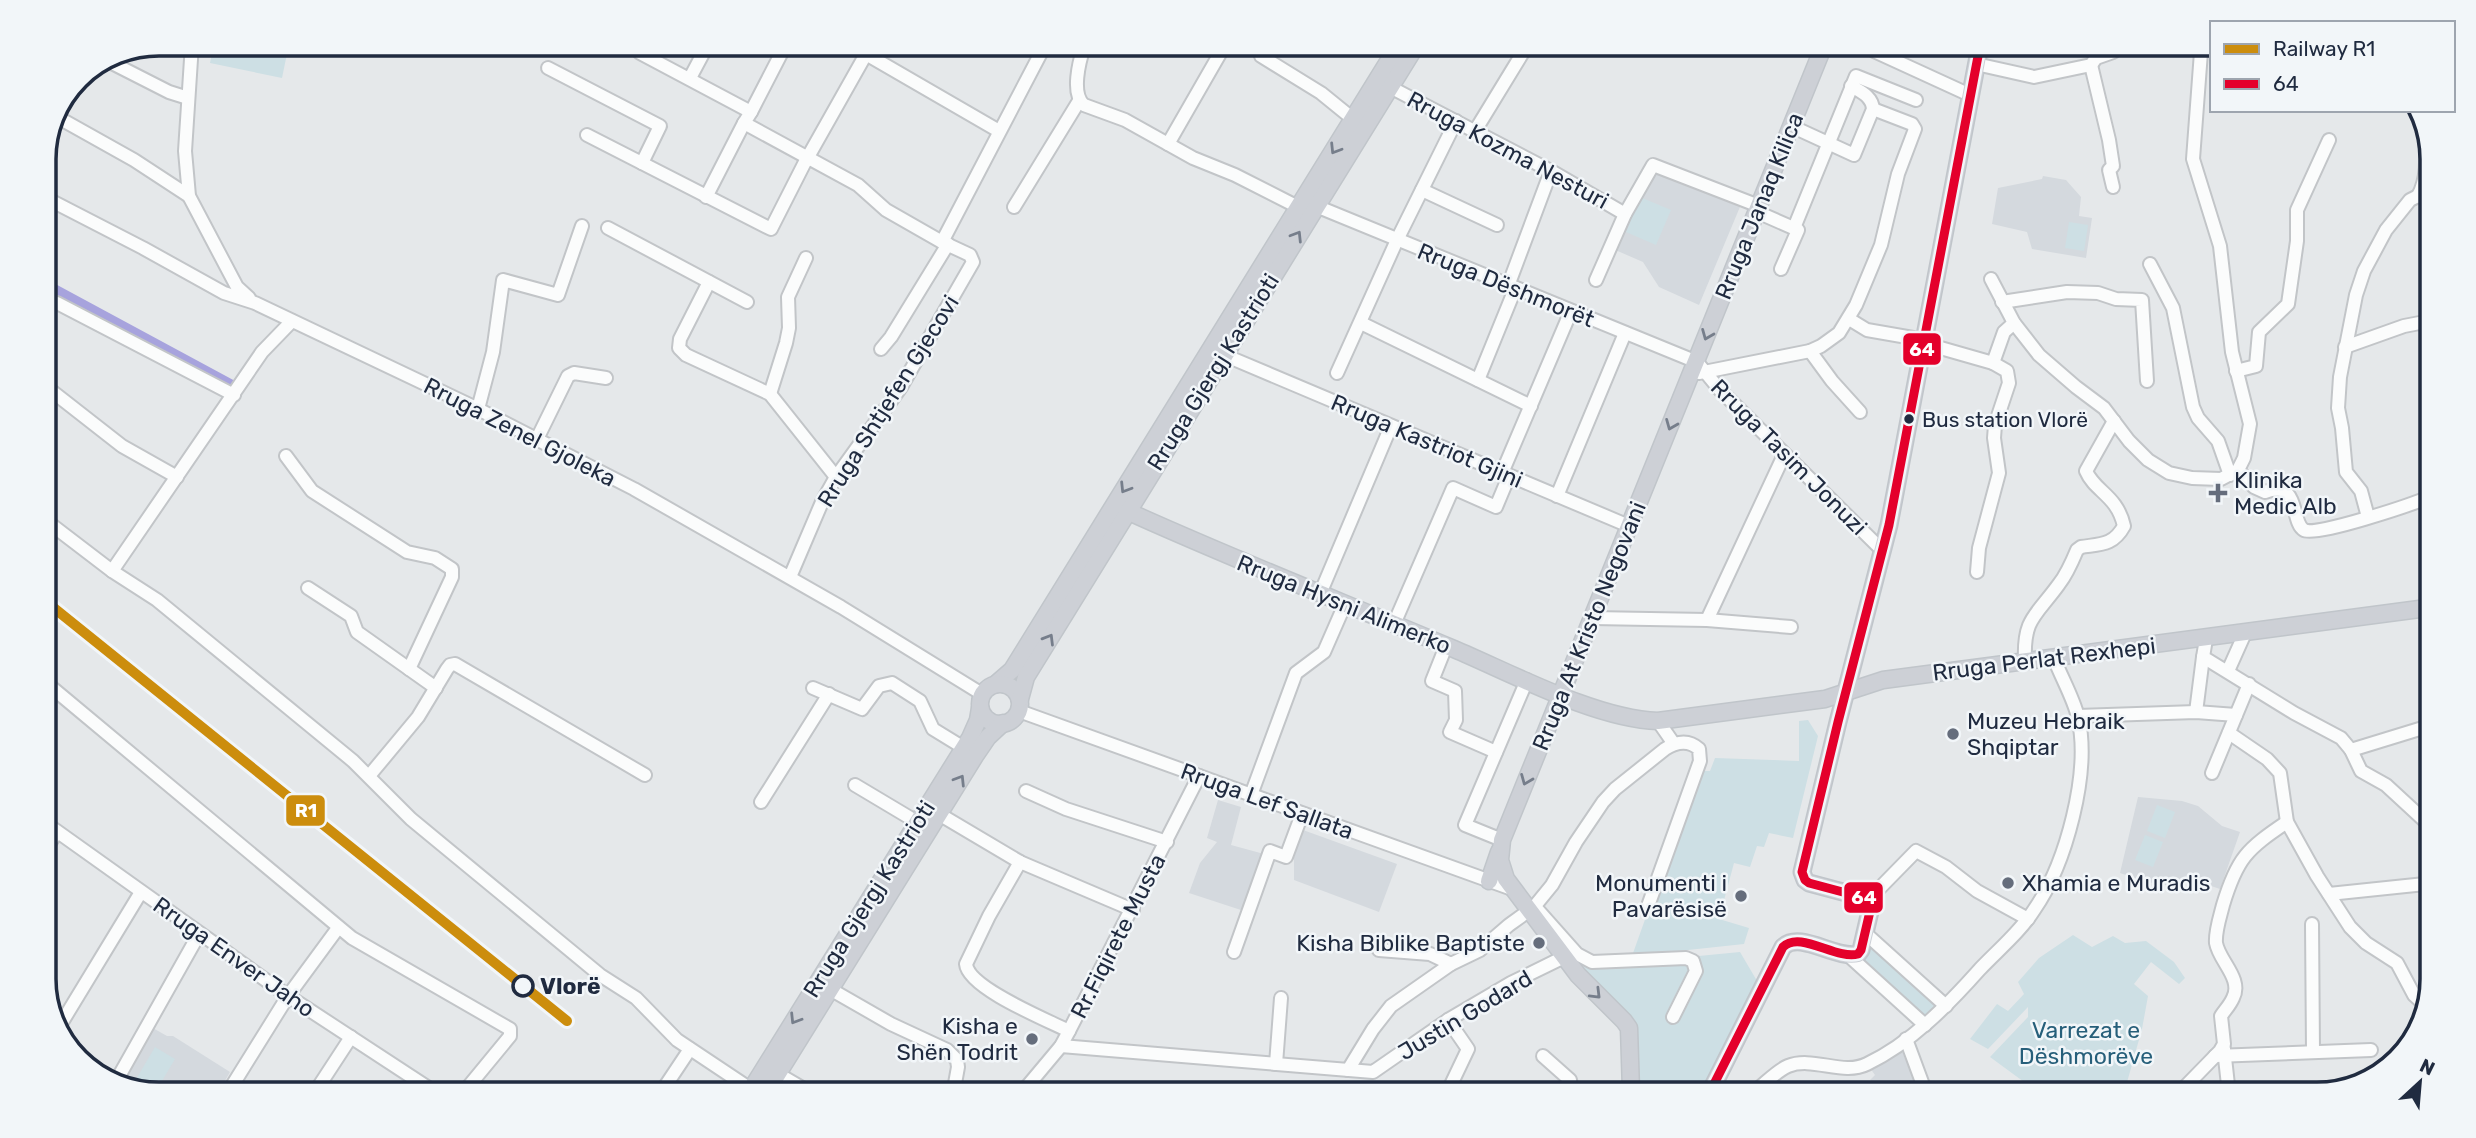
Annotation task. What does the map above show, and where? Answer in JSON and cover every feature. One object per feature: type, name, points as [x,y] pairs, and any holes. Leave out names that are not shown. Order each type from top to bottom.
[{"type":"main road","name":"Rruga Gjergj Kastrioti","points":[[997,683],[1012,670],[1392,56]]},
{"type":"main road","name":"Rruga Gjergj Kastrioti","points":[[1019,705],[1026,677],[1410,56]]},
{"type":"main road","name":"Rruga Janaq Kilica","points":[[1698,369],[1820,56]]},
{"type":"main road","points":[[1715,1082],[1787,943],[1796,941],[1849,955],[1858,954],[1866,933],[1871,907],[1869,899],[1809,883],[1804,880],[1802,872],[1845,693],[1883,551],[1978,57]]},
{"type":"main road","name":"Rruga At Kristo Negovani","points":[[1489,881],[1629,526],[1698,369]]},
{"type":"main road","name":"Rruga Hysni Alimerko","points":[[1127,511],[1561,694],[1620,716],[1658,721]]},
{"type":"main road","name":"Rruga Perlat Rexhepi","points":[[1658,721],[1825,699],[1883,680],[2420,609]]},
{"type":"main road","points":[[997,683],[1009,685],[1017,694],[1019,705],[1014,718],[1003,723],[989,720],[981,701],[991,685],[997,683]]},
{"type":"main road","name":"Rruga Gjergj Kastrioti","points":[[754,1082],[964,748],[975,729],[981,701]]},
{"type":"main road","name":"Rruga Gjergj Kastrioti","points":[[774,1081],[982,745],[1003,723]]},
{"type":"main road","points":[[1501,845],[1502,869],[1515,890],[1535,913],[1578,975],[1629,1028],[1631,1082]]},
{"type":"street","points":[[191,56],[185,151],[189,196],[237,287],[255,303]]},
{"type":"street","points":[[646,56],[690,78],[747,118],[858,186],[895,215],[945,243]]},
{"type":"street","points":[[690,78],[702,56]]},
{"type":"street","points":[[706,197],[780,56]]},
{"type":"street","points":[[587,135],[771,229],[865,56]]},
{"type":"street","points":[[878,56],[999,131]]},
{"type":"street","points":[[881,349],[898,327],[945,243],[999,131],[1039,56]]},
{"type":"street","points":[[1082,56],[1077,92],[1079,101],[1084,105],[1125,120],[1298,208]]},
{"type":"street","points":[[1168,144],[1219,56]]},
{"type":"street","points":[[1261,56],[1321,93],[1353,119]]},
{"type":"street","points":[[1475,131],[1521,56]]},
{"type":"street","points":[[1885,56],[1970,95]]},
{"type":"street","points":[[1978,57],[2034,77],[2091,65],[2096,58],[2102,56]]},
{"type":"street","points":[[1991,279],[2014,323],[2039,355],[2104,408],[2148,460],[2169,473],[2206,480],[2234,472],[2244,458],[2250,424],[2236,371],[2220,246],[2193,159],[2201,56]]},
{"type":"street","points":[[117,65],[169,92],[188,98]]},
{"type":"street","points":[[2091,65],[2109,139],[2113,166],[2109,170],[2113,187]]},
{"type":"street","points":[[548,68],[660,126],[642,163]]},
{"type":"street","points":[[1794,228],[1856,76],[1916,100]]},
{"type":"street","points":[[1791,126],[1854,155],[1872,109],[1870,99],[1851,86]]},
{"type":"street","name":"Rruga Kozma Nesturi","points":[[1390,87],[1551,171],[1625,214]]},
{"type":"street","points":[[1014,207],[1079,101]]},
{"type":"street","points":[[1698,369],[1810,351],[1832,340],[1849,319],[1881,245],[1898,174],[1915,129],[1912,124],[1872,109]]},
{"type":"street","points":[[64,121],[189,196]]},
{"type":"street","points":[[1337,373],[1397,240],[1456,121]]},
{"type":"street","points":[[2236,371],[2256,366],[2259,332],[2288,304],[2297,209],[2329,140]]},
{"type":"street","name":"Rruga Kozma Nesturi","points":[[1596,280],[1625,214],[1653,164],[1758,209]]},
{"type":"street","points":[[1478,380],[1551,171]]},
{"type":"street","points":[[1422,190],[1497,225]]},
{"type":"street","points":[[2368,517],[2361,491],[2350,479],[2344,461],[2343,428],[2338,408],[2345,346],[2357,290],[2386,230],[2406,204],[2418,197],[2420,192]]},
{"type":"street","name":"Rruga Zenel Gjoleka","points":[[56,203],[224,293],[255,303],[478,409],[634,489],[790,577],[981,701]]},
{"type":"street","name":"Rruga Dëshmorët","points":[[1316,206],[1625,333],[1698,369]]},
{"type":"street","points":[[1758,209],[1798,230],[1781,268]]},
{"type":"street","points":[[478,409],[493,352],[503,280],[558,295],[582,226]]},
{"type":"street","points":[[608,228],[747,302]]},
{"type":"street","name":"Rruga Shtjefen Gjecovi","points":[[790,577],[822,502],[836,477],[901,387],[973,262],[970,255],[945,243]]},
{"type":"street","points":[[769,394],[787,336],[788,297],[806,258]]},
{"type":"street","points":[[2150,264],[2173,308],[2193,407],[2198,418],[2218,441],[2234,472],[2265,492],[2275,489],[2286,493],[2294,504],[2301,527],[2305,531],[2368,517],[2420,501]]},
{"type":"street","points":[[709,282],[680,339],[679,348],[686,355],[769,394],[836,477]]},
{"type":"street","points":[[2002,302],[2067,292],[2098,293],[2116,299],[2142,300],[2147,381]]},
{"type":"street","points":[[57,303],[234,395]]},
{"type":"street","points":[[1394,624],[1453,488],[1496,507],[1531,406],[1571,311]]},
{"type":"street","points":[[1849,319],[1867,330],[1923,342],[1993,363],[2007,371],[2009,383],[1994,425],[1999,472],[1979,548],[1977,572]]},
{"type":"street","points":[[112,571],[262,352],[292,321]]},
{"type":"street","points":[[1361,323],[1531,406]]},
{"type":"street","points":[[1993,363],[2004,332],[2014,323]]},
{"type":"street","points":[[2345,346],[2420,323]]},
{"type":"street","points":[[1557,496],[1625,333]]},
{"type":"street","points":[[1810,351],[1832,382],[1860,412]]},
{"type":"street","name":"Rruga Kastriot Gjini","points":[[1224,355],[1629,526]]},
{"type":"street","name":"Rruga Tasim Jonuzi","points":[[1698,369],[1883,551]]},
{"type":"street","points":[[537,439],[568,376],[574,373],[606,378]]},
{"type":"street","points":[[56,394],[122,446],[177,477]]},
{"type":"street","points":[[2025,661],[2025,641],[2033,616],[2061,583],[2077,550],[2081,547],[2099,546],[2114,539],[2124,526],[2120,510],[2087,471],[2114,421]]},
{"type":"street","points":[[1320,594],[1391,426]]},
{"type":"street","points":[[1707,620],[1784,455]]},
{"type":"street","points":[[286,456],[312,491],[407,552],[435,558],[452,569],[452,577],[409,669]]},
{"type":"street","points":[[56,528],[112,571],[157,600],[369,776],[411,819],[600,975],[636,998],[667,1032],[741,1082]]},
{"type":"street","points":[[308,589],[351,616],[357,632],[436,688]]},
{"type":"street","points":[[1251,795],[1296,673],[1324,652],[1345,604]]},
{"type":"street","points":[[1592,618],[1707,620],[1791,627]]},
{"type":"street","points":[[2228,671],[2245,634]]},
{"type":"street","points":[[2196,712],[2206,639]]},
{"type":"street","points":[[1446,646],[1432,681],[1455,691],[1456,720],[1450,732],[1496,752]]},
{"type":"street","points":[[2203,657],[2294,713],[2341,738],[2366,776],[2386,785],[2420,816]]},
{"type":"street","points":[[1768,1082],[1791,1065],[1815,1064],[1854,1068],[1865,1065],[1925,1025],[2028,919],[2053,874],[2072,822],[2081,756],[2078,716],[2054,658]]},
{"type":"street","points":[[369,776],[411,727],[450,665],[459,666],[645,775]]},
{"type":"street","points":[[1501,845],[1465,825],[1527,680]]},
{"type":"street","points":[[813,688],[862,709],[879,686],[892,683],[920,701],[933,729],[964,748]]},
{"type":"street","points":[[2212,773],[2249,684]]},
{"type":"street","points":[[56,691],[338,928],[510,1028],[510,1036],[472,1082]]},
{"type":"street","points":[[761,802],[829,695]]},
{"type":"street","name":"Rruga Lef Sallata","points":[[1019,705],[1199,776],[1515,890]]},
{"type":"street","points":[[2078,716],[2196,712],[2236,715]]},
{"type":"street","points":[[1658,721],[1674,744]]},
{"type":"street","points":[[2351,750],[2420,729]]},
{"type":"street","points":[[2229,733],[2267,759],[2280,773],[2287,822],[2317,876],[2357,935],[2397,962],[2418,999]]},
{"type":"street","points":[[1061,1046],[1348,1070],[1373,1029],[1391,1006],[1451,964],[1480,950],[1509,925],[1535,913],[1576,842],[1603,802],[1626,779],[1674,744],[1688,742],[1699,749],[1700,761],[1648,906]]},
{"type":"street","name":"Rr.Fiqirete Musta","points":[[1031,1082],[1061,1046],[1133,910],[1199,776]]},
{"type":"street","points":[[855,785],[917,822]]},
{"type":"street","points":[[1026,791],[1066,809],[1167,842]]},
{"type":"street","points":[[939,814],[1020,862],[1133,910]]},
{"type":"street","points":[[1234,952],[1270,851],[1286,857],[1302,814]]},
{"type":"street","points":[[2227,1082],[2221,1052],[2221,1016],[2233,999],[2236,986],[2216,941],[2221,913],[2237,866],[2258,842],[2287,822]]},
{"type":"street","name":"Rruga Enver Jaho","points":[[57,832],[288,996],[419,1082]]},
{"type":"street","points":[[1869,899],[1916,851],[1946,867],[1977,891],[2028,919]]},
{"type":"street","points":[[1020,862],[989,916],[966,968],[972,977],[995,995],[1069,1031]]},
{"type":"street","points":[[2329,894],[2420,885]]},
{"type":"street","points":[[64,1019],[141,892]]},
{"type":"street","points":[[1535,913],[1584,959],[1600,962],[1686,958],[1693,961],[1696,971],[1673,1017]]},
{"type":"street","points":[[2312,924],[2313,1051]]},
{"type":"street","points":[[234,1082],[288,996],[338,928]]},
{"type":"street","points":[[1866,933],[1946,1006]]},
{"type":"street","points":[[120,1074],[199,934]]},
{"type":"street","points":[[1379,950],[1430,954],[1451,964]]},
{"type":"street","points":[[1849,955],[1925,1025]]},
{"type":"street","name":"Justin Godard","points":[[1348,1070],[1367,1072],[1386,1064],[1411,1043],[1448,1020],[1564,957]]},
{"type":"street","points":[[830,989],[891,1024],[947,1050],[957,1060],[955,1082]]},
{"type":"street","points":[[1276,1064],[1281,998]]},
{"type":"street","points":[[1448,1020],[1468,1049],[1452,1082]]},
{"type":"street","points":[[322,1082],[351,1037]]},
{"type":"street","points":[[1906,1039],[1922,1082]]},
{"type":"street","points":[[668,1082],[690,1049]]},
{"type":"street","points":[[2190,1082],[2221,1052],[2371,1050]]},
{"type":"street","points":[[1543,1056],[1570,1082]]},
{"type":"shaded area","points":[[1655,170],[1742,202],[1699,305],[1659,287],[1643,262],[1613,249]]},
{"type":"shaded area","points":[[2043,176],[2066,180],[2081,197],[2079,216],[2092,218],[2086,258],[2032,249],[2027,232],[1992,224],[1998,188],[2042,179]]},
{"type":"shaded area","points":[[2138,797],[2182,801],[2198,806],[2222,826],[2240,832],[2220,889],[2185,877],[2182,884],[2169,880],[2167,885],[2146,882],[2120,873]]},
{"type":"shaded area","points":[[1218,800],[1241,807],[1231,845],[1264,854],[1244,911],[1189,893],[1200,863],[1217,842],[1207,838]]},
{"type":"shaded area","points":[[1303,830],[1397,864],[1379,912],[1294,880],[1294,857]]},
{"type":"shaded area","points":[[151,1027],[167,1036],[173,1036],[230,1072],[224,1082],[159,1082],[122,1075]]},
{"type":"shaded area","points":[[1900,1046],[1915,1082],[1872,1082],[1870,1080],[1875,1075],[1870,1068]]},
{"type":"green space","points":[[211,56],[287,56],[282,78],[210,63]]},
{"type":"green space","points":[[1640,197],[1671,210],[1656,245],[1626,232]]},
{"type":"green space","points":[[2069,222],[2088,225],[2084,251],[2065,248]]},
{"type":"green space","points":[[1808,720],[1818,736],[1793,838],[1769,833],[1764,847],[1757,846],[1750,867],[1734,863],[1719,919],[1749,928],[1744,944],[1632,956],[1698,771],[1710,771],[1715,758],[1799,761],[1799,721]]},
{"type":"green space","points":[[2157,805],[2175,812],[2165,838],[2147,831]]},
{"type":"green space","points":[[2145,835],[2163,842],[2153,867],[2135,860]]},
{"type":"green space","name":"Varrezat e Dëshmorëve","points":[[2073,935],[2092,947],[2113,936],[2125,943],[2146,941],[2174,962],[2185,978],[2179,984],[2151,962],[2134,984],[2148,996],[2127,1082],[2024,1082],[1990,1057],[2028,1017],[2028,1007],[1988,1049],[1970,1039],[1997,1004],[2008,1011],[2024,994],[2018,982],[2039,958]]},
{"type":"green space","points":[[1873,946],[1938,1004],[1924,1019],[1859,961]]},
{"type":"green space","points":[[1740,952],[1760,986],[1710,1082],[1635,1082],[1632,1025],[1578,968],[1585,961],[1616,964]]},
{"type":"green space","points":[[155,1047],[175,1059],[161,1082],[136,1079]]},
{"type":"waterway","points":[[56,289],[233,385]]},
{"type":"rail line","name":"R1","points":[[56,610],[567,1021]]},
{"type":"transit line","name":"64","points":[[1715,1082],[1783,947],[1799,942],[1849,955],[1858,954],[1861,950],[1871,907],[1869,899],[1809,883],[1802,872],[1889,525],[1978,56]]},
{"type":"place","name":"Bus station Vlorë","points":[[1909,419]]},
{"type":"place","name":"Klinika Medic Alb","points":[[2218,493]]},
{"type":"place","name":"Muzeu Hebraik Shqiptar","points":[[1953,734]]},
{"type":"place","name":"Xhamia e Muradis","points":[[2008,883]]},
{"type":"place","name":"Monumenti i Pavarësisë","points":[[1741,896]]},
{"type":"place","name":"Kisha Biblike Baptiste","points":[[1539,943]]},
{"type":"place","name":"Vlorë","points":[[523,986]]},
{"type":"place","name":"Kisha e Shën Todrit","points":[[1032,1039]]}]
